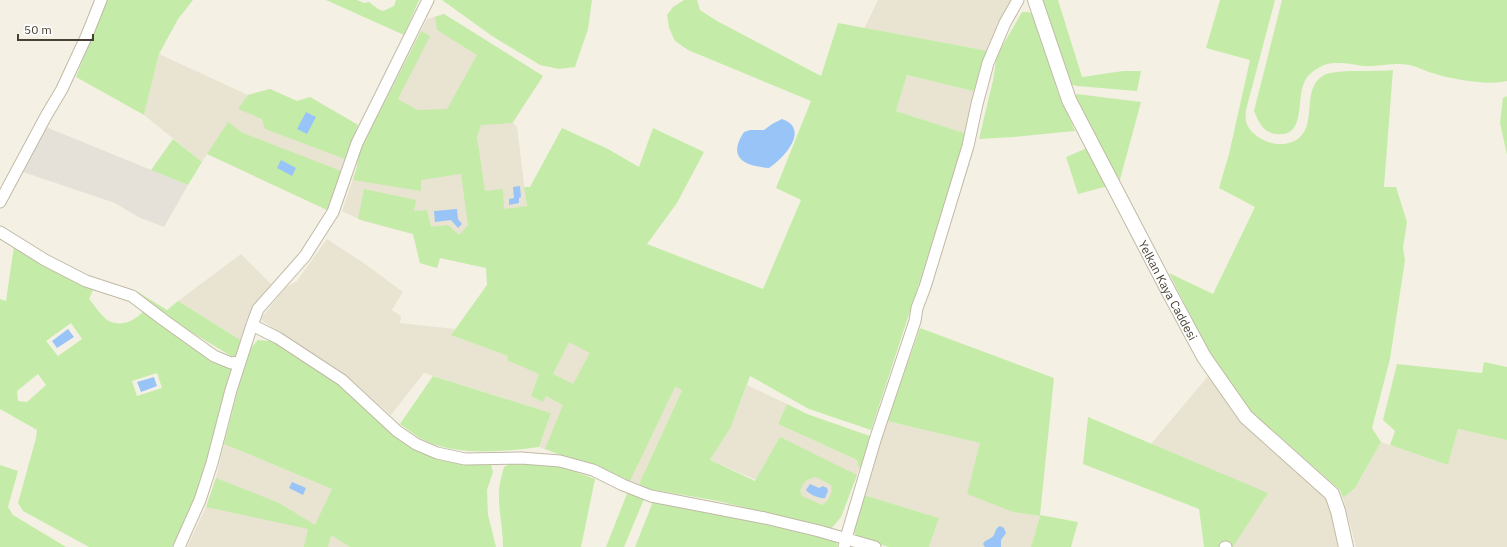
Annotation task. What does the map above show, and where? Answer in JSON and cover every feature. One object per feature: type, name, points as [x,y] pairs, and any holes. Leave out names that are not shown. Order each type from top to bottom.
[{"type":"street","points":[[0,202],[62,89],[87,35],[101,0]]},
{"type":"street","points":[[179,547],[200,500],[212,463],[239,362],[258,309],[304,256],[333,212],[357,143],[428,0]]},
{"type":"street","points":[[845,543],[876,437],[915,321],[917,308],[956,187],[968,146],[988,63],[1005,23],[1018,0]]},
{"type":"street","name":"Yelkan Kaya Caddesi","points":[[1035,0],[1069,100],[1168,292],[1204,357],[1246,416],[1332,494],[1338,511],[1346,547]]},
{"type":"street","points":[[0,232],[45,260],[86,281],[132,296],[164,321],[214,356],[231,363],[239,362]]},
{"type":"street","points":[[252,325],[278,338],[342,380],[397,431],[416,444],[437,453],[465,459],[521,458],[560,461],[593,470],[623,485],[651,496],[765,518],[845,543],[875,547]]},
{"type":"shaded area","points":[[878,0],[1012,0],[988,51],[864,29]]},
{"type":"shaded area","points":[[444,14],[543,76],[513,123],[517,127],[530,232],[487,268],[440,258],[437,268],[420,263],[413,234],[363,221],[342,211],[357,167],[359,152],[427,19]]},
{"type":"shaded area","points":[[159,54],[248,95],[270,89],[297,101],[310,97],[358,125],[327,210],[207,154],[202,162],[144,115]]},
{"type":"shaded area","points":[[907,75],[977,92],[967,134],[896,111]]},
{"type":"shaded area","points":[[46,127],[188,185],[164,227],[138,217],[115,203],[23,172]]},
{"type":"shaded area","points":[[327,239],[365,264],[403,292],[392,310],[401,316],[400,323],[455,329],[452,335],[508,356],[577,305],[701,348],[639,484],[539,447],[551,413],[424,373],[391,415],[339,370],[293,342],[260,319],[286,287],[297,281]]},
{"type":"shaded area","points":[[241,254],[271,284],[246,322],[242,341],[178,301]]},
{"type":"shaded area","points":[[1209,375],[1326,496],[1331,509],[1338,547],[1233,547],[1267,494],[1151,444]]},
{"type":"shaded area","points":[[747,385],[787,404],[778,424],[857,460],[859,469],[841,517],[710,460],[731,427]]},
{"type":"shaded area","points":[[887,421],[981,443],[1013,512],[1040,516],[1031,547],[929,547],[939,518],[864,495]]},
{"type":"shaded area","points":[[1458,429],[1507,440],[1507,547],[1356,547],[1343,498],[1355,488],[1381,442],[1448,465]]},
{"type":"shaded area","points":[[224,444],[333,489],[350,547],[187,547],[206,507],[216,478]]},
{"type":"green space","points":[[106,0],[193,0],[178,19],[159,54],[144,115],[76,77]]},
{"type":"green space","points":[[326,0],[357,0],[364,3],[369,2],[383,11],[394,6],[396,0],[419,0],[404,35]]},
{"type":"green space","points":[[442,0],[592,0],[588,29],[575,67],[559,69],[540,65],[492,36]]},
{"type":"green space","points":[[684,0],[697,0],[700,10],[717,21],[821,76],[838,23],[988,51],[977,92],[907,75],[896,111],[967,134],[871,430],[809,409],[750,376],[731,427],[710,460],[755,481],[780,437],[857,475],[841,517],[831,529],[718,501],[649,489],[639,484],[682,390],[675,387],[630,481],[545,449],[563,405],[546,396],[543,402],[531,396],[539,374],[507,360],[508,356],[451,335],[487,285],[486,268],[440,258],[437,268],[420,263],[413,234],[358,219],[364,189],[416,200],[414,211],[427,210],[431,227],[448,225],[459,235],[468,225],[461,174],[421,180],[421,191],[353,180],[359,152],[421,31],[430,36],[398,99],[417,110],[447,109],[477,55],[437,30],[435,17],[444,14],[543,76],[512,123],[481,125],[477,137],[485,191],[503,189],[504,209],[527,206],[524,187],[530,187],[562,128],[608,149],[639,167],[653,128],[704,152],[677,203],[647,244],[763,289],[801,200],[776,188],[811,101],[688,50],[675,41],[669,28],[667,15],[673,7]],"holes":[[[569,342],[590,353],[573,384],[553,374]],[[816,477],[831,485],[830,496],[822,505],[802,496],[800,491],[805,481]]]},
{"type":"green space","points":[[1039,0],[1058,0],[1082,77],[1123,71],[1141,71],[1137,91],[1077,86],[1067,83]]},
{"type":"green space","points":[[1220,0],[1275,0],[1246,110],[1246,122],[1249,129],[1262,139],[1269,142],[1286,144],[1300,137],[1308,122],[1313,88],[1317,81],[1324,75],[1347,71],[1393,70],[1384,187],[1396,187],[1407,222],[1403,248],[1405,260],[1390,359],[1372,428],[1381,442],[1355,488],[1343,498],[1340,490],[1246,407],[1211,356],[1169,273],[1213,294],[1255,207],[1219,188],[1229,154],[1250,60],[1206,48]]},
{"type":"green space","points":[[1282,0],[1507,0],[1507,81],[1490,83],[1459,79],[1404,64],[1363,66],[1333,63],[1324,65],[1315,70],[1305,80],[1298,117],[1292,130],[1285,134],[1271,133],[1264,129],[1254,111]]},
{"type":"green space","points":[[1022,12],[1029,12],[1035,16],[1057,90],[1075,131],[979,139],[993,80],[997,55]]},
{"type":"green space","points":[[270,89],[297,101],[310,97],[358,125],[345,159],[265,129],[262,119],[238,109],[248,95]]},
{"type":"green space","points":[[1077,94],[1141,102],[1118,187],[1073,98]]},
{"type":"green space","points":[[1507,96],[1507,155],[1500,123],[1503,98]]},
{"type":"green space","points":[[228,122],[243,133],[341,171],[327,210],[207,154]]},
{"type":"green space","points":[[173,139],[202,162],[188,185],[151,170]]},
{"type":"green space","points":[[1087,148],[1108,186],[1078,194],[1066,157]]},
{"type":"green space","points":[[14,246],[94,288],[89,299],[101,314],[109,321],[114,323],[127,322],[136,318],[143,312],[201,352],[211,362],[233,369],[198,498],[172,547],[89,547],[23,511],[18,503],[37,430],[0,409],[0,299],[6,301]],"holes":[[[71,323],[82,339],[58,356],[46,341]],[[157,373],[162,388],[137,396],[132,381]],[[38,374],[46,385],[27,402],[18,401],[17,391]]]},
{"type":"green space","points":[[138,292],[167,310],[178,301],[242,341],[236,356],[231,356],[163,315],[137,294]]},
{"type":"green space","points":[[920,328],[1054,378],[1040,515],[1078,522],[1071,547],[1031,547],[1040,516],[1013,512],[967,494],[980,443],[887,421]]},
{"type":"green space","points":[[258,340],[271,341],[283,346],[337,383],[414,447],[485,461],[491,465],[493,472],[487,490],[488,515],[496,547],[350,547],[331,535],[328,547],[304,547],[308,529],[206,507],[216,478],[279,503],[315,525],[332,489],[224,444],[244,366],[251,348]]},
{"type":"green space","points":[[1484,362],[1507,367],[1507,440],[1458,429],[1448,465],[1390,445],[1395,431],[1383,420],[1397,364],[1482,373]]},
{"type":"green space","points":[[433,376],[551,413],[539,447],[493,451],[462,450],[446,448],[418,437],[400,424]]},
{"type":"green space","points":[[787,404],[807,414],[870,436],[864,460],[859,469],[857,460],[778,424]]},
{"type":"green space","points":[[1088,417],[1268,493],[1233,547],[1204,547],[1199,509],[1083,464]]},
{"type":"green space","points":[[514,462],[555,464],[595,479],[581,547],[503,547],[499,489],[504,467]]},
{"type":"green space","points":[[0,465],[18,471],[8,507],[13,515],[66,547],[0,547]]},
{"type":"green space","points":[[628,491],[643,496],[644,499],[624,547],[606,547]]},
{"type":"green space","points":[[864,495],[939,518],[929,547],[889,547],[855,537],[854,528]]},
{"type":"green space","points":[[654,499],[837,541],[837,547],[635,547]]},
{"type":"water","points":[[306,112],[316,117],[307,134],[297,129]]},
{"type":"water","points":[[782,119],[790,124],[794,130],[794,137],[792,144],[775,164],[769,168],[760,167],[746,163],[741,159],[737,148],[744,132],[750,130],[764,130]]},
{"type":"water","points":[[281,160],[296,168],[292,176],[277,168]]},
{"type":"water","points":[[520,186],[521,197],[519,198],[519,203],[509,205],[509,199],[514,198],[513,187]]},
{"type":"water","points":[[457,209],[458,219],[462,224],[458,228],[451,220],[435,222],[434,211]]},
{"type":"water","points":[[68,329],[74,337],[57,348],[52,341]]},
{"type":"water","points":[[154,377],[157,386],[141,392],[137,382]]},
{"type":"water","points":[[292,482],[306,488],[303,495],[289,488]]},
{"type":"water","points":[[810,484],[819,488],[823,486],[827,488],[828,491],[825,498],[817,497],[807,492],[806,490]]},
{"type":"water","points":[[1000,526],[1004,528],[1006,533],[1001,540],[1001,547],[985,547],[983,544],[984,542],[993,537],[996,529]]}]
